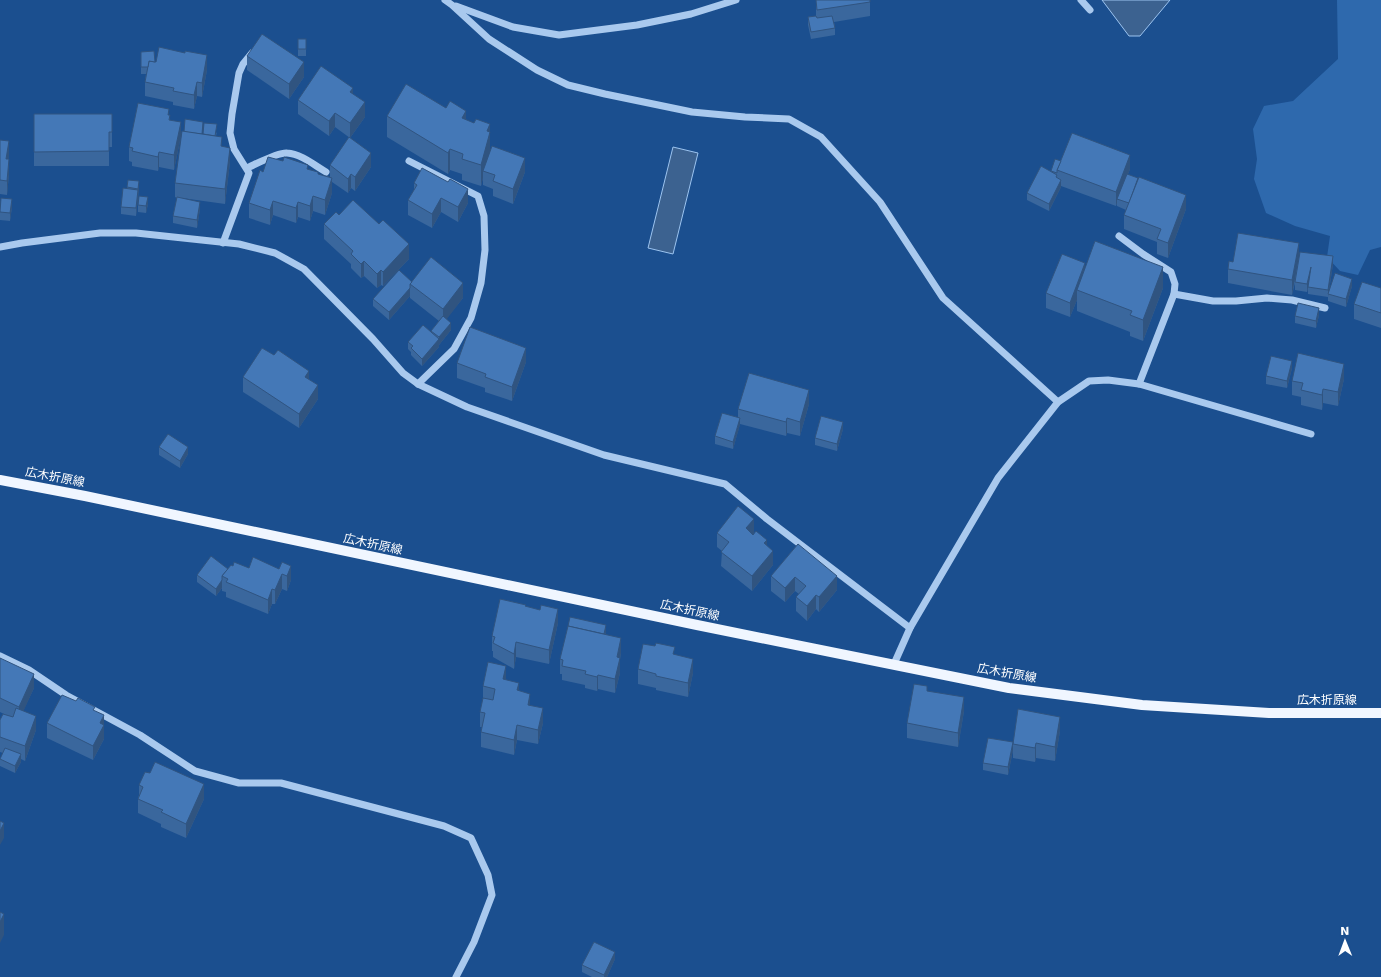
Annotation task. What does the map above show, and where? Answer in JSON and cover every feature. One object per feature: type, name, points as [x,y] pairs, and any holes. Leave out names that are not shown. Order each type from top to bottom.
[{"type":"main road","name":"広木折原線","points":[[0,480],[93,498],[697,625],[1010,688],[1142,705],[1269,713],[1381,713]]},
{"type":"street","points":[[445,0],[489,39],[537,70],[568,85],[692,112],[745,118],[789,119],[821,137],[880,202],[943,298],[1058,402]]},
{"type":"street","points":[[452,5],[513,26],[559,35],[637,25],[691,14],[736,0]]},
{"type":"street","points":[[1082,0],[1090,10]]},
{"type":"street","points":[[223,243],[249,173],[234,149],[230,133],[238,73],[255,49]]},
{"type":"street","points":[[247,168],[286,153],[300,156],[326,172]]},
{"type":"street","points":[[408,161],[478,196],[484,216],[485,250],[481,283],[471,318],[454,349],[418,384]]},
{"type":"street","points":[[0,247],[100,232],[136,233],[239,244],[275,253],[304,269],[372,338],[403,373],[418,384],[467,407],[604,455],[725,484],[767,519],[910,628]]},
{"type":"street","points":[[1119,236],[1171,272],[1175,284],[1174,294],[1139,384]]},
{"type":"street","points":[[1174,294],[1213,301],[1236,301],[1267,298],[1292,300],[1325,308]]},
{"type":"street","points":[[894,664],[910,628],[998,478],[1058,402],[1089,381],[1108,380],[1139,384],[1311,434]]},
{"type":"street","points":[[0,656],[29,670],[66,695],[140,735],[195,771],[238,783],[281,783],[444,826],[471,838],[488,876],[492,895],[474,942],[456,977]]},
{"type":"shaded area","points":[[1102,0],[1170,0],[1140,36],[1129,36]]},
{"type":"shaded area","points":[[1337,0],[1381,0],[1381,247],[1370,250],[1358,275],[1340,271],[1327,257],[1330,236],[1295,226],[1266,213],[1254,179],[1257,159],[1253,129],[1264,106],[1293,101],[1338,59]]},
{"type":"shaded area","points":[[673,147],[698,153],[673,254],[648,248]]},
{"type":"building","points":[[816,0],[870,0],[870,2],[817,10]]},
{"type":"building","points":[[816,16],[817,18],[832,16],[835,28],[811,32],[808,17]]},
{"type":"building","points":[[262,34],[304,62],[289,84],[247,56]]},
{"type":"building","points":[[298,39],[306,39],[306,49],[298,49]]},
{"type":"building","points":[[159,47],[185,53],[185,51],[207,55],[202,83],[197,82],[194,95],[173,91],[174,88],[145,82],[149,61],[156,62]]},
{"type":"building","points":[[154,51],[155,62],[149,61],[148,67],[141,67],[141,52]]},
{"type":"building","points":[[321,66],[353,88],[350,92],[365,102],[350,123],[335,113],[329,121],[298,100]]},
{"type":"building","points":[[406,84],[446,108],[450,101],[466,111],[462,118],[474,123],[476,119],[490,124],[487,131],[490,132],[481,165],[462,159],[463,154],[450,149],[448,153],[387,116]]},
{"type":"building","points":[[138,103],[169,109],[169,120],[181,122],[174,155],[159,152],[158,157],[132,151],[133,148],[129,147]]},
{"type":"building","points":[[34,114],[112,114],[112,132],[109,132],[109,151],[34,152]]},
{"type":"building","points":[[185,119],[203,122],[202,134],[184,132]]},
{"type":"building","points":[[204,123],[217,124],[215,136],[203,134]]},
{"type":"building","points":[[182,131],[222,137],[221,146],[230,148],[225,189],[175,183]]},
{"type":"building","points":[[1072,133],[1130,155],[1116,192],[1057,170]]},
{"type":"building","points":[[349,137],[371,153],[355,177],[351,174],[348,179],[330,165]]},
{"type":"building","points":[[0,140],[9,141],[6,159],[9,159],[7,181],[0,180]]},
{"type":"building","points":[[492,146],[525,158],[513,189],[493,181],[495,175],[483,171]]},
{"type":"building","points":[[268,157],[283,161],[284,157],[308,165],[307,169],[332,178],[325,200],[313,196],[310,206],[298,202],[296,208],[273,201],[270,210],[249,203],[260,170],[263,172]]},
{"type":"building","points":[[1055,159],[1061,161],[1057,173],[1051,171]]},
{"type":"building","points":[[1041,166],[1057,175],[1056,177],[1061,180],[1049,204],[1027,193]]},
{"type":"building","points":[[422,168],[448,182],[450,179],[468,189],[458,207],[441,198],[432,214],[408,200],[417,185],[414,183]]},
{"type":"building","points":[[1127,174],[1138,178],[1129,203],[1117,199]]},
{"type":"building","points":[[1139,177],[1186,195],[1168,243],[1157,239],[1161,229],[1124,215]]},
{"type":"building","points":[[128,180],[139,181],[138,189],[127,187]]},
{"type":"building","points":[[123,188],[138,190],[136,208],[121,207]]},
{"type":"building","points":[[139,196],[148,197],[146,206],[138,205]]},
{"type":"building","points":[[177,197],[200,202],[197,220],[173,216]]},
{"type":"building","points":[[1,198],[12,199],[10,213],[0,212]]},
{"type":"building","points":[[353,200],[379,224],[383,220],[409,244],[383,272],[381,270],[377,274],[364,261],[361,264],[351,254],[353,251],[324,224],[336,212],[339,215]]},
{"type":"building","points":[[1238,233],[1299,243],[1292,280],[1228,269],[1229,261],[1233,262]]},
{"type":"building","points":[[1095,241],[1163,267],[1143,320],[1130,315],[1132,311],[1077,290]]},
{"type":"building","points":[[1300,252],[1333,256],[1328,290],[1308,287],[1311,267],[1307,284],[1295,282]]},
{"type":"building","points":[[1062,254],[1085,263],[1070,303],[1046,293]]},
{"type":"building","points":[[431,257],[463,283],[443,309],[410,284]]},
{"type":"building","points":[[399,270],[412,282],[410,284],[410,288],[389,312],[373,299]]},
{"type":"building","points":[[1335,273],[1352,279],[1346,299],[1328,294]]},
{"type":"building","points":[[1362,282],[1381,288],[1381,313],[1354,304]]},
{"type":"building","points":[[1298,303],[1319,308],[1316,321],[1295,316]]},
{"type":"building","points":[[443,316],[451,323],[439,337],[431,331]]},
{"type":"building","points":[[423,325],[439,339],[422,359],[411,348],[413,346],[408,342]]},
{"type":"building","points":[[470,327],[526,348],[512,387],[485,377],[486,374],[457,363]]},
{"type":"building","points":[[262,348],[274,355],[278,350],[309,371],[305,377],[318,385],[299,414],[243,377]]},
{"type":"building","points":[[1298,353],[1344,364],[1338,392],[1323,389],[1322,395],[1301,390],[1303,383],[1292,381]]},
{"type":"building","points":[[1271,356],[1292,361],[1287,381],[1266,376]]},
{"type":"building","points":[[749,373],[809,390],[800,422],[787,418],[786,422],[738,409]]},
{"type":"building","points":[[722,413],[740,418],[733,442],[715,436]]},
{"type":"building","points":[[821,416],[843,422],[837,444],[815,438]]},
{"type":"building","points":[[168,434],[188,447],[180,461],[159,447]]},
{"type":"building","points":[[738,506],[754,519],[746,528],[753,535],[756,531],[767,540],[764,543],[773,551],[752,576],[721,552],[729,542],[717,533]]},
{"type":"building","points":[[798,544],[837,576],[819,597],[816,595],[807,606],[796,597],[806,586],[795,577],[785,588],[771,576]]},
{"type":"building","points":[[211,556],[228,569],[222,576],[222,580],[216,589],[197,575]]},
{"type":"building","points":[[253,557],[279,569],[282,562],[291,566],[287,576],[282,574],[275,590],[272,589],[268,600],[226,582],[228,579],[222,576],[231,565],[233,566],[234,562],[249,568]]},
{"type":"building","points":[[500,599],[540,610],[541,605],[558,609],[549,650],[516,642],[514,654],[493,643],[495,637],[492,636]]},
{"type":"building","points":[[570,617],[606,625],[604,634],[568,626]]},
{"type":"building","points":[[568,626],[621,638],[617,657],[620,658],[615,679],[598,675],[597,677],[585,674],[586,671],[562,666],[563,660],[560,659]]},
{"type":"building","points":[[656,643],[675,647],[673,654],[693,659],[688,683],[656,676],[656,674],[638,669],[643,644],[655,646]]},
{"type":"building","points":[[0,658],[34,674],[19,707],[0,698]]},
{"type":"building","points":[[488,662],[506,666],[503,679],[519,683],[517,690],[530,694],[528,705],[543,708],[538,730],[517,725],[514,740],[481,732],[485,713],[480,712],[483,698],[493,700],[495,689],[483,686]]},
{"type":"building","points":[[914,684],[927,686],[927,691],[964,697],[958,733],[907,723]]},
{"type":"building","points":[[62,695],[76,701],[78,698],[95,707],[93,710],[104,715],[100,723],[104,725],[93,746],[47,723]]},
{"type":"building","points":[[16,708],[36,716],[25,746],[0,737],[0,720],[3,714],[13,717]]},
{"type":"building","points":[[1018,709],[1060,717],[1055,747],[1036,743],[1035,748],[1013,744]]},
{"type":"building","points":[[988,738],[1013,742],[1008,767],[983,763]]},
{"type":"building","points":[[5,748],[21,754],[15,766],[0,759]]},
{"type":"building","points":[[155,762],[204,784],[186,824],[161,812],[163,810],[138,799],[143,787],[139,785],[145,772],[150,773]]},
{"type":"building","points":[[0,821],[4,823],[0,831]]},
{"type":"building","points":[[0,912],[4,914],[0,922]]},
{"type":"building","points":[[594,942],[615,952],[604,975],[582,965]]}]
